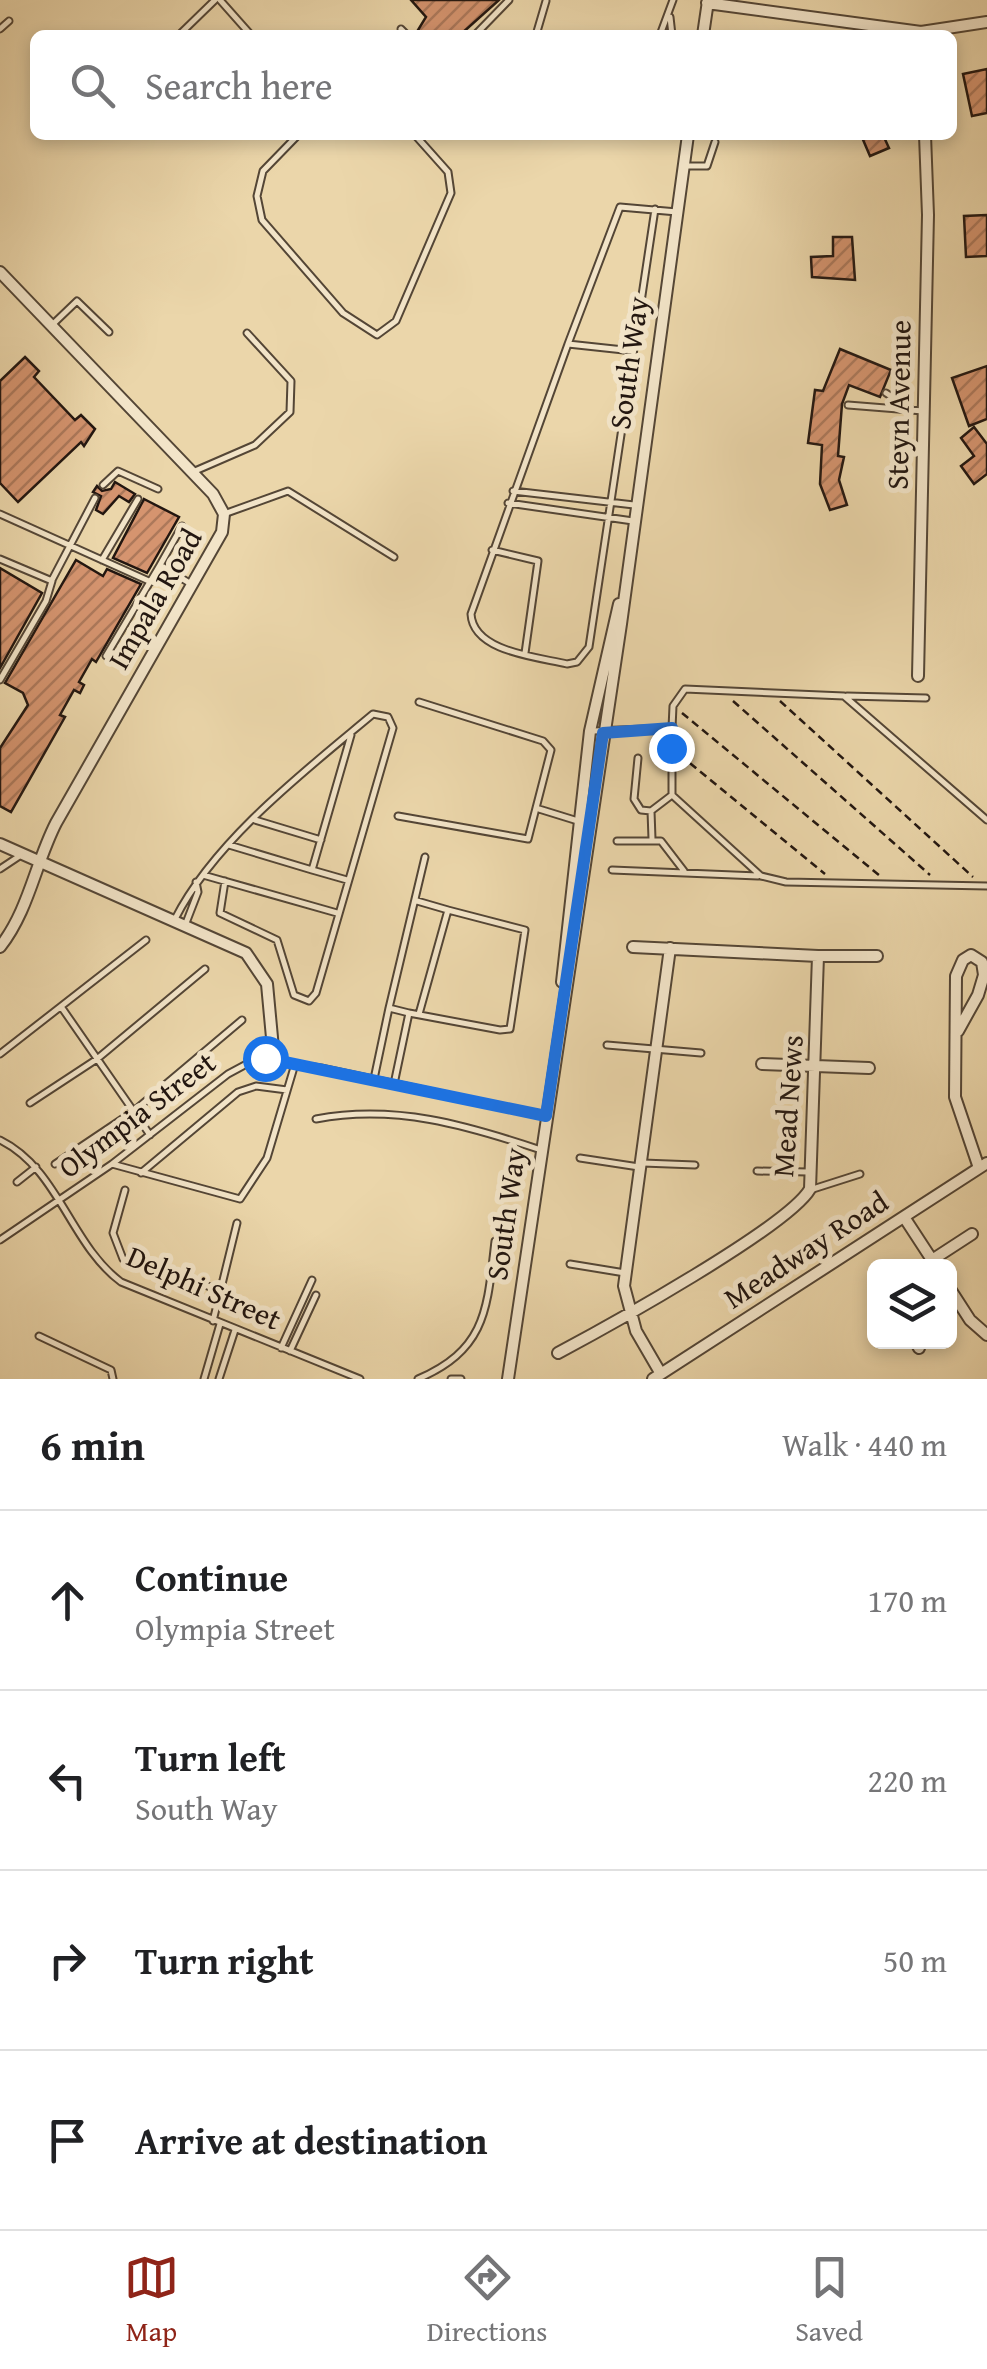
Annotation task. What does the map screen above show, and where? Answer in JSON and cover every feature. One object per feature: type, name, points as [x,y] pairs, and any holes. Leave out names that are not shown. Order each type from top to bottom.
[{"type":"street","points":[[704,30],[708,2],[770,6],[904,30]]},
{"type":"street","points":[[939,30],[987,22]]},
{"type":"street","name":"South Way","points":[[508,1379],[563,997],[561,964],[613,620],[622,598],[687,140]]},
{"type":"street","name":"Steyn Avenue","points":[[918,676],[918,411],[928,215],[924,140]]},
{"type":"street","name":"Impala Road","points":[[0,272],[192,472],[219,502],[224,514],[222,532],[37,860],[26,900],[0,947]]},
{"type":"street","points":[[0,844],[234,944],[255,961],[269,994],[274,1059]]},
{"type":"street","points":[[633,947],[877,956]]},
{"type":"street","points":[[657,1376],[630,1315],[625,1273],[670,948]]},
{"type":"street","points":[[958,1031],[984,975],[982,962],[972,955],[956,976],[955,1097],[983,1166]]},
{"type":"street","name":"Mead News","points":[[558,1353],[630,1315],[782,1216],[810,1189],[818,956]]},
{"type":"street","points":[[762,1064],[869,1068]]},
{"type":"street","name":"Meadway Road","points":[[657,1376],[983,1166]]},
{"type":"street","points":[[904,1217],[931,1259]]},
{"type":"street","points":[[939,1259],[972,1234]]},
{"type":"street","points":[[957,1300],[987,1335]]},
{"type":"lane","points":[[184,30],[217,0],[246,30]]},
{"type":"lane","points":[[479,30],[509,0]]},
{"type":"lane","points":[[671,30],[673,0]]},
{"type":"lane","points":[[537,30],[546,1]]},
{"type":"lane","points":[[663,30],[670,17]]},
{"type":"lane","points":[[0,30],[9,22]]},
{"type":"lane","points":[[293,140],[263,172],[257,196],[262,220],[343,313],[377,335],[396,321],[451,193],[448,172],[419,140]]},
{"type":"lane","points":[[684,165],[707,166],[715,142]]},
{"type":"lane","points":[[655,209],[586,654],[566,664],[486,640],[472,624],[508,502],[615,214],[626,205],[677,212]]},
{"type":"lane","points":[[52,325],[78,301],[109,332]]},
{"type":"lane","points":[[192,472],[255,446],[290,412],[292,381],[247,333]]},
{"type":"lane","points":[[568,344],[632,351]]},
{"type":"lane","points":[[886,393],[918,411]]},
{"type":"lane","points":[[848,405],[918,411]]},
{"type":"lane","points":[[103,485],[110,474],[127,472],[158,489]]},
{"type":"lane","points":[[512,491],[634,506]]},
{"type":"lane","points":[[224,514],[288,492],[394,558]]},
{"type":"lane","points":[[0,680],[46,601],[52,580],[95,498]]},
{"type":"lane","points":[[102,560],[138,500]]},
{"type":"lane","points":[[508,502],[632,520]]},
{"type":"lane","points":[[0,514],[150,582]]},
{"type":"lane","points":[[106,656],[182,526]]},
{"type":"lane","points":[[492,550],[538,561],[525,654]]},
{"type":"lane","points":[[0,559],[52,580]]},
{"type":"lane","points":[[160,565],[192,584]]},
{"type":"lane","points":[[762,876],[672,795],[673,706],[685,689],[775,696],[926,698]]},
{"type":"lane","points":[[844,696],[987,820]]},
{"type":"lane","points":[[398,816],[520,840],[532,834],[538,809],[548,745],[419,702]]},
{"type":"lane","points":[[180,921],[196,882],[229,846],[352,732],[381,713],[393,728],[336,912],[316,992],[309,1001],[300,1000],[288,982],[277,940],[220,912],[225,881]]},
{"type":"lane","points":[[597,732],[672,728]]},
{"type":"lane","points":[[312,870],[352,732]]},
{"type":"lane","points":[[638,758],[634,799],[642,810],[652,811],[672,795]]},
{"type":"lane","points":[[538,809],[584,822]]},
{"type":"lane","points":[[652,811],[652,839]]},
{"type":"lane","points":[[256,820],[321,840]]},
{"type":"lane","points":[[617,841],[652,839],[670,850],[684,873]]},
{"type":"lane","points":[[229,846],[346,880]]},
{"type":"lane","points":[[0,868],[24,854]]},
{"type":"lane","points":[[374,1080],[426,858]]},
{"type":"lane","points":[[612,870],[836,883],[985,886]]},
{"type":"lane","points":[[203,874],[336,912]]},
{"type":"lane","points":[[180,921],[198,892],[196,882]]},
{"type":"lane","points":[[389,1008],[500,1030],[511,1026],[525,930],[417,901]]},
{"type":"lane","points":[[419,1014],[448,910]]},
{"type":"lane","points":[[0,1054],[146,940]]},
{"type":"lane","points":[[30,1104],[97,1059],[205,970]]},
{"type":"lane","points":[[62,1008],[150,1135]]},
{"type":"lane","points":[[394,1084],[409,1013]]},
{"type":"lane","points":[[55,1164],[134,1111],[242,1020]]},
{"type":"lane","points":[[607,1046],[700,1053]]},
{"type":"lane","name":"Olympia Street","points":[[0,1240],[112,1164],[240,1066],[256,1059],[295,1063],[546,1116]]},
{"type":"lane","points":[[112,1164],[240,1199],[267,1158],[295,1063]]},
{"type":"lane","points":[[141,1173],[238,1092],[256,1086],[287,1090]]},
{"type":"lane","points":[[316,1119],[357,1111],[439,1120],[541,1150]]},
{"type":"lane","name":"Delphi Street","points":[[0,1140],[36,1167],[112,1275],[216,1323],[360,1379]]},
{"type":"lane","points":[[580,1158],[695,1166]]},
{"type":"lane","points":[[17,1182],[36,1167]]},
{"type":"lane","points":[[757,1170],[811,1172]]},
{"type":"lane","points":[[810,1189],[860,1174]]},
{"type":"lane","points":[[125,1190],[114,1233],[123,1259],[220,1290]]},
{"type":"lane","points":[[204,1379],[237,1223]]},
{"type":"lane","points":[[418,1379],[458,1355],[482,1326],[495,1241]]},
{"type":"lane","points":[[570,1264],[625,1273]]},
{"type":"lane","points":[[281,1348],[312,1280]]},
{"type":"lane","points":[[290,1351],[316,1295]]},
{"type":"lane","points":[[218,1379],[235,1330]]},
{"type":"lane","points":[[39,1336],[101,1362],[111,1370],[113,1379]]},
{"type":"lane","points":[[451,1379],[462,1379]]},
{"type":"path","points":[[721,690],[942,885]]},
{"type":"path","points":[[775,696],[985,886]]},
{"type":"path","points":[[673,706],[890,884]]},
{"type":"path","points":[[671,748],[836,883]]},
{"type":"building","points":[[411,0],[499,0],[466,30],[418,30],[426,17]]},
{"type":"building","points":[[987,69],[987,113],[972,116],[963,74]]},
{"type":"building","points":[[863,140],[885,140],[889,148],[870,156]]},
{"type":"building","points":[[987,215],[987,256],[966,257],[964,216]]},
{"type":"building","points":[[833,237],[852,237],[855,280],[812,277],[811,257],[833,256]]},
{"type":"building","points":[[840,349],[891,370],[880,397],[849,385],[842,404],[838,456],[844,457],[839,480],[847,505],[830,510],[820,484],[822,445],[808,443],[815,390],[823,391]]},
{"type":"building","points":[[25,357],[39,371],[34,377],[75,420],[81,415],[95,429],[84,446],[81,442],[18,502],[0,483],[0,381]]},
{"type":"building","points":[[987,366],[987,419],[969,426],[952,378]]},
{"type":"building","points":[[974,427],[987,444],[987,474],[974,484],[961,466],[974,456],[961,438]]},
{"type":"building","points":[[115,482],[135,494],[129,502],[119,496],[103,514],[96,510],[101,496],[93,492],[97,486],[102,491],[111,489]]},
{"type":"building","points":[[144,499],[179,517],[147,573],[113,558]]},
{"type":"building","points":[[76,560],[103,576],[107,569],[141,584],[96,662],[92,659],[79,682],[84,685],[80,693],[74,690],[60,715],[65,717],[11,812],[0,806],[0,748],[28,705],[23,693],[5,683]]},
{"type":"building","points":[[0,568],[42,593],[0,668]]},
{"type":"route","points":[[265,1058],[546,1116],[603,733],[672,728],[671,748]]}]
